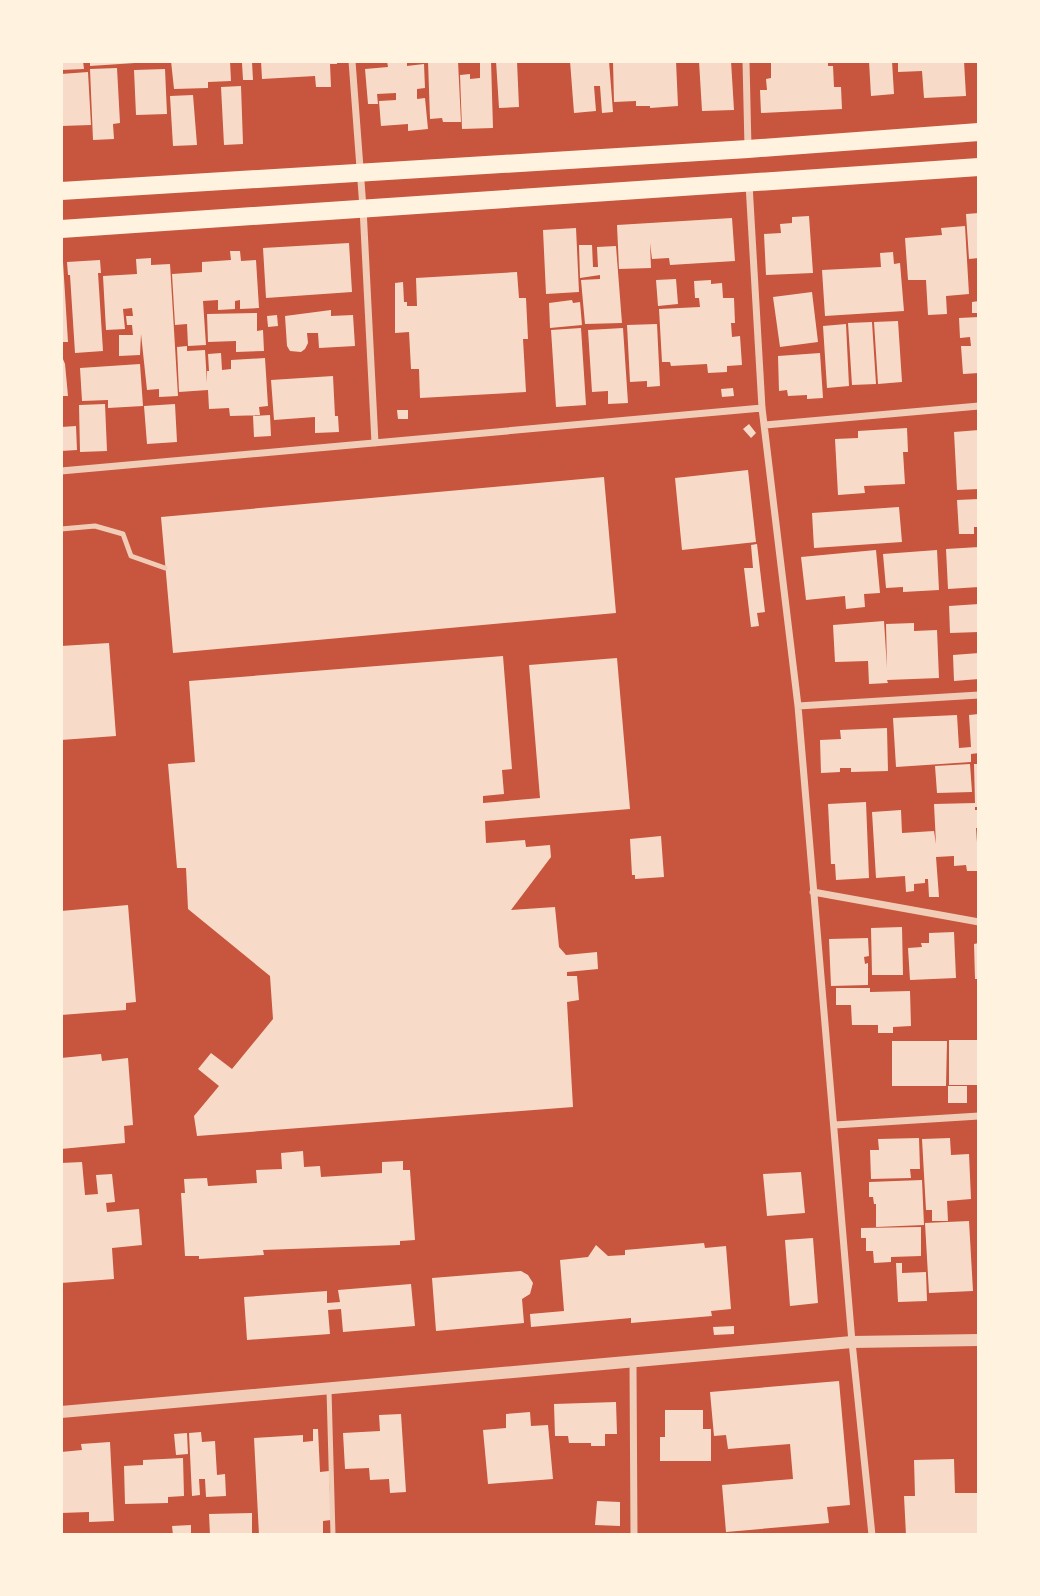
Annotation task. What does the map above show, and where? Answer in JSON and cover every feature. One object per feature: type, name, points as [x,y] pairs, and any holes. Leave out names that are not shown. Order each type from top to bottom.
[{"type":"main road","points":[[61,191],[748,149],[979,132]]},
{"type":"main road","points":[[61,229],[979,167]]},
{"type":"street","points":[[352,61],[363,208],[375,443]]},
{"type":"street","points":[[746,61],[748,149]]},
{"type":"street","points":[[749,184],[762,408],[798,706],[852,1342],[872,1535]]},
{"type":"street","points":[[765,425],[979,406]]},
{"type":"street","points":[[61,471],[762,408]]},
{"type":"street","points":[[798,706],[979,695]]},
{"type":"street","points":[[813,892],[979,922]]},
{"type":"street","points":[[835,1125],[979,1116]]},
{"type":"street","points":[[61,1412],[852,1342],[979,1339]]},
{"type":"street","points":[[633,1363],[634,1535]]},
{"type":"lane","points":[[61,529],[95,526],[123,534],[131,556],[165,568]]},
{"type":"lane","points":[[329,1390],[333,1535]]},
{"type":"building","points":[[61,61],[83,61],[84,69],[61,70]]},
{"type":"building","points":[[90,61],[135,61],[135,63],[90,66]]},
{"type":"building","points":[[171,61],[230,61],[231,81],[208,82],[208,88],[174,89]]},
{"type":"building","points":[[261,61],[337,61],[337,64],[330,64],[331,87],[316,87],[315,76],[262,79]]},
{"type":"building","points":[[387,61],[407,61],[407,66],[424,64],[425,88],[417,89],[417,99],[425,98],[428,129],[408,131],[408,124],[381,126],[379,101],[396,100],[396,93],[377,94],[378,104],[368,104],[365,69],[388,67]]},
{"type":"building","points":[[428,61],[458,61],[461,122],[443,122],[442,118],[430,119]]},
{"type":"building","points":[[480,61],[491,61],[493,128],[462,129],[460,75],[470,74],[470,79],[480,78]]},
{"type":"building","points":[[496,61],[517,61],[519,107],[499,108]]},
{"type":"building","points":[[570,61],[609,61],[613,112],[602,113],[600,86],[594,86],[596,111],[574,113]]},
{"type":"building","points":[[613,61],[676,61],[678,106],[650,108],[636,106],[636,101],[614,102]]},
{"type":"building","points":[[699,61],[731,61],[734,110],[702,111]]},
{"type":"building","points":[[828,61],[828,66],[833,66],[834,87],[841,87],[842,109],[761,113],[760,90],[767,90],[766,79],[771,78],[771,63]]},
{"type":"building","points":[[869,61],[892,61],[894,94],[871,96]]},
{"type":"building","points":[[898,61],[964,61],[966,96],[924,98],[922,71],[898,72]]},
{"type":"building","points":[[252,62],[253,80],[243,80],[242,63]]},
{"type":"building","points":[[117,68],[120,123],[113,124],[114,139],[93,140],[90,69]]},
{"type":"building","points":[[165,69],[167,114],[136,115],[134,70]]},
{"type":"building","points":[[88,72],[91,125],[61,126],[61,74]]},
{"type":"building","points":[[241,86],[243,144],[224,145],[221,87]]},
{"type":"building","points":[[193,95],[197,145],[173,146],[170,96]]},
{"type":"building","points":[[979,213],[979,258],[969,259],[966,214]]},
{"type":"building","points":[[809,216],[813,273],[766,275],[764,234],[781,233],[780,224],[792,223],[792,217]]},
{"type":"building","points":[[732,218],[735,261],[670,265],[669,258],[652,259],[650,243],[651,268],[619,269],[617,225]]},
{"type":"building","points":[[965,226],[969,294],[946,296],[947,314],[928,315],[926,280],[908,280],[905,238],[942,235],[941,228]]},
{"type":"building","points":[[576,228],[579,292],[546,294],[543,230]]},
{"type":"building","points":[[349,243],[352,292],[266,298],[263,248]]},
{"type":"building","points":[[579,245],[592,245],[593,267],[598,267],[597,247],[616,246],[622,323],[585,324],[581,280],[600,279],[600,275],[580,278]]},
{"type":"building","points":[[230,251],[240,251],[241,261],[256,260],[259,308],[240,309],[240,300],[235,301],[235,309],[218,310],[218,300],[203,301],[206,345],[188,346],[187,324],[175,325],[172,274],[202,272],[202,262],[231,260]]},
{"type":"building","points":[[893,252],[894,264],[900,263],[904,311],[825,316],[822,270],[881,267],[880,253]]},
{"type":"building","points":[[151,258],[151,265],[170,264],[178,396],[159,397],[159,389],[147,390],[141,334],[140,355],[119,356],[119,335],[133,335],[132,325],[127,325],[126,316],[133,316],[132,308],[123,309],[125,329],[106,330],[103,276],[137,274],[136,259]]},
{"type":"building","points":[[100,260],[101,273],[98,273],[103,351],[75,353],[67,262]]},
{"type":"building","points":[[63,262],[68,342],[61,342]]},
{"type":"building","points":[[517,272],[519,298],[526,298],[528,339],[523,339],[526,392],[420,398],[419,369],[411,369],[409,332],[395,333],[395,283],[403,282],[404,302],[407,302],[407,306],[417,306],[416,278]]},
{"type":"building","points":[[676,279],[678,304],[658,306],[656,280]]},
{"type":"building","points":[[711,280],[711,284],[722,283],[723,298],[734,298],[735,323],[731,323],[732,337],[740,336],[742,365],[727,366],[727,372],[708,373],[707,364],[671,366],[670,362],[662,362],[659,309],[700,307],[699,298],[695,298],[694,281]]},
{"type":"building","points":[[812,292],[818,342],[780,347],[773,297]]},
{"type":"building","points":[[572,300],[573,303],[580,302],[582,325],[550,328],[549,303]]},
{"type":"building","points":[[979,301],[979,313],[972,313],[972,302]]},
{"type":"building","points":[[331,310],[331,316],[353,315],[355,346],[319,348],[318,333],[307,333],[308,343],[305,349],[301,352],[290,351],[287,346],[285,316]]},
{"type":"building","points":[[257,313],[257,331],[263,330],[264,351],[236,352],[236,341],[208,342],[207,314]]},
{"type":"building","points":[[277,315],[278,326],[268,327],[267,316]]},
{"type":"building","points":[[979,317],[979,373],[963,374],[961,346],[971,346],[970,337],[960,338],[959,318]]},
{"type":"building","points":[[898,321],[902,382],[878,384],[874,322]]},
{"type":"building","points":[[872,322],[876,384],[852,385],[848,323]]},
{"type":"building","points":[[657,324],[660,386],[647,387],[647,381],[630,382],[627,325]]},
{"type":"building","points":[[846,324],[849,386],[827,388],[823,326]]},
{"type":"building","points":[[581,328],[586,405],[556,407],[551,330]]},
{"type":"building","points":[[623,328],[628,403],[608,404],[608,391],[592,392],[588,330]]},
{"type":"building","points":[[187,346],[187,351],[205,350],[207,383],[208,354],[221,353],[222,370],[231,369],[231,360],[265,358],[268,406],[259,407],[260,415],[230,416],[229,408],[209,409],[208,390],[179,392],[177,347]]},
{"type":"building","points":[[820,353],[823,398],[788,396],[787,390],[779,391],[778,356]]},
{"type":"building","points":[[61,354],[65,364],[68,396],[61,396]]},
{"type":"building","points":[[140,364],[143,406],[108,408],[108,400],[82,401],[80,368]]},
{"type":"building","points":[[333,376],[335,416],[338,416],[339,432],[315,433],[315,417],[274,420],[271,380]]},
{"type":"building","points":[[733,388],[734,396],[722,397],[721,389]]},
{"type":"building","points":[[105,404],[107,451],[80,452],[79,405]]},
{"type":"building","points":[[175,404],[177,442],[147,444],[144,406]]},
{"type":"building","points":[[397,410],[408,410],[408,419],[398,419]]},
{"type":"building","points":[[270,415],[271,436],[254,437],[253,416]]},
{"type":"building","points":[[749,424],[756,433],[751,438],[743,429]]},
{"type":"building","points":[[76,426],[77,450],[61,451],[61,427]]},
{"type":"building","points":[[907,428],[908,452],[903,452],[905,484],[864,486],[865,493],[838,495],[835,439],[858,438],[858,431]]},
{"type":"building","points":[[979,430],[979,489],[957,490],[954,432]]},
{"type":"building","points":[[748,470],[756,542],[682,550],[675,478]]},
{"type":"building","points":[[604,477],[616,613],[173,653],[161,517]]},
{"type":"building","points":[[979,499],[979,527],[974,527],[974,534],[959,534],[957,500]]},
{"type":"building","points":[[899,507],[902,542],[814,548],[812,513]]},
{"type":"building","points":[[757,544],[765,612],[757,613],[759,626],[751,627],[744,568],[753,568],[751,545]]},
{"type":"building","points":[[979,547],[979,587],[948,589],[946,549]]},
{"type":"building","points":[[876,550],[880,593],[864,594],[865,607],[846,609],[845,596],[806,600],[801,557]]},
{"type":"building","points":[[937,550],[939,590],[903,592],[903,587],[886,588],[883,554]]},
{"type":"building","points":[[979,604],[979,632],[950,633],[949,606]]},
{"type":"building","points":[[884,621],[887,668],[886,624],[914,623],[914,631],[937,630],[939,678],[887,680],[888,683],[869,684],[868,661],[835,662],[833,625]]},
{"type":"building","points":[[109,643],[116,736],[61,740],[61,646]]},
{"type":"building","points":[[979,653],[979,679],[954,681],[953,655]]},
{"type":"building","points":[[503,656],[512,769],[502,770],[504,794],[483,796],[483,803],[540,798],[529,665],[617,658],[630,809],[485,821],[486,843],[525,840],[526,847],[550,845],[551,857],[511,910],[555,907],[559,947],[566,955],[597,952],[598,969],[567,972],[567,976],[577,976],[579,1000],[567,1002],[573,1107],[197,1136],[194,1116],[219,1086],[198,1069],[211,1053],[232,1069],[273,1019],[270,976],[188,909],[186,868],[177,868],[168,764],[195,762],[189,681]]},
{"type":"building","points":[[979,714],[979,753],[971,754],[971,762],[896,767],[893,718],[957,715],[959,748],[971,747],[969,715]]},
{"type":"building","points":[[887,728],[888,771],[851,772],[851,768],[840,768],[840,772],[821,773],[820,740],[841,739],[840,730]]},
{"type":"building","points":[[970,764],[972,792],[937,793],[935,766]]},
{"type":"building","points":[[974,764],[979,764],[979,807],[975,807],[975,810],[979,810],[979,828],[976,828],[979,871],[967,871],[966,865],[954,866],[954,856],[936,857],[939,897],[929,897],[928,879],[925,879],[925,883],[914,884],[914,891],[906,892],[905,876],[876,878],[872,812],[901,810],[902,833],[934,831],[936,844],[934,804],[975,803]]},
{"type":"building","points":[[866,802],[869,878],[836,880],[835,864],[831,864],[828,804]]},
{"type":"building","points":[[661,836],[664,877],[635,879],[635,875],[632,875],[630,839]]},
{"type":"building","points":[[128,905],[136,1002],[126,1003],[126,1010],[61,1015],[61,911]]},
{"type":"building","points":[[902,927],[903,975],[872,975],[871,928]]},
{"type":"building","points":[[954,932],[956,978],[910,980],[908,948],[922,947],[921,943],[929,943],[929,933]]},
{"type":"building","points":[[868,938],[869,956],[864,957],[865,964],[868,963],[868,985],[831,986],[829,939]]},
{"type":"building","points":[[979,943],[979,979],[975,979],[974,944]]},
{"type":"building","points":[[836,988],[870,988],[870,992],[910,991],[911,1026],[893,1027],[893,1033],[878,1033],[878,1025],[852,1025],[851,1005],[836,1005]]},
{"type":"building","points":[[949,1040],[979,1040],[979,1085],[949,1085]]},
{"type":"building","points":[[892,1041],[947,1041],[946,1086],[892,1086]]},
{"type":"building","points":[[101,1054],[102,1061],[128,1058],[133,1125],[124,1126],[125,1143],[61,1149],[61,1058]]},
{"type":"building","points":[[948,1086],[967,1086],[967,1103],[948,1103]]},
{"type":"building","points":[[919,1138],[920,1169],[910,1169],[911,1178],[871,1179],[870,1150],[879,1150],[878,1139]]},
{"type":"building","points":[[950,1138],[951,1155],[969,1154],[971,1199],[947,1201],[948,1221],[932,1221],[932,1210],[926,1210],[922,1139]]},
{"type":"building","points":[[303,1151],[304,1167],[320,1166],[321,1177],[382,1173],[382,1162],[403,1161],[403,1170],[410,1170],[415,1240],[400,1241],[400,1245],[263,1250],[264,1255],[199,1259],[199,1256],[185,1256],[181,1193],[185,1193],[184,1179],[207,1178],[208,1186],[257,1183],[256,1170],[282,1169],[281,1153]]},
{"type":"building","points":[[82,1162],[85,1195],[98,1194],[96,1175],[112,1174],[115,1202],[106,1203],[107,1212],[139,1209],[142,1245],[112,1248],[114,1279],[61,1283],[61,1163]]},
{"type":"building","points":[[801,1172],[805,1213],[767,1216],[763,1174]]},
{"type":"building","points":[[922,1180],[924,1225],[876,1227],[876,1204],[873,1197],[869,1197],[869,1182]]},
{"type":"building","points":[[969,1221],[973,1291],[929,1293],[925,1223]]},
{"type":"building","points":[[921,1227],[921,1256],[891,1257],[891,1262],[874,1263],[873,1251],[866,1251],[866,1238],[861,1238],[861,1228]]},
{"type":"building","points":[[813,1238],[818,1303],[790,1306],[785,1240]]},
{"type":"building","points":[[704,1243],[705,1248],[726,1246],[731,1309],[711,1311],[712,1316],[631,1323],[631,1318],[531,1327],[530,1314],[564,1311],[560,1260],[588,1257],[596,1245],[608,1256],[625,1255],[625,1250]]},
{"type":"building","points":[[896,1263],[902,1263],[902,1273],[926,1272],[927,1301],[898,1302]]},
{"type":"building","points":[[521,1271],[528,1275],[533,1283],[530,1294],[522,1299],[524,1323],[436,1331],[432,1278]]},
{"type":"building","points":[[411,1284],[415,1326],[343,1332],[341,1309],[328,1310],[330,1334],[247,1340],[244,1297],[327,1291],[327,1303],[340,1302],[338,1290]]},
{"type":"building","points":[[734,1326],[734,1334],[714,1335],[713,1327]]},
{"type":"building","points":[[839,1381],[850,1505],[827,1507],[829,1523],[726,1532],[722,1485],[793,1479],[790,1444],[728,1449],[726,1435],[714,1436],[710,1392]]},
{"type":"building","points":[[616,1402],[617,1434],[605,1434],[605,1446],[569,1443],[568,1436],[555,1436],[554,1404]]},
{"type":"building","points":[[665,1410],[703,1410],[703,1429],[711,1429],[711,1461],[660,1461],[660,1437],[665,1437]]},
{"type":"building","points":[[530,1412],[531,1426],[548,1425],[553,1479],[488,1484],[483,1430],[506,1428],[506,1414]]},
{"type":"building","points":[[401,1414],[406,1492],[390,1493],[389,1479],[370,1480],[369,1468],[345,1469],[343,1433],[380,1431],[379,1415]]},
{"type":"building","points":[[313,1429],[318,1429],[320,1472],[329,1471],[331,1520],[323,1521],[323,1535],[259,1535],[254,1438],[303,1435],[303,1442],[313,1441]]},
{"type":"building","points":[[201,1432],[202,1442],[215,1441],[217,1475],[225,1474],[226,1496],[206,1497],[205,1479],[199,1479],[200,1495],[192,1496],[189,1433]]},
{"type":"building","points":[[187,1433],[188,1454],[176,1455],[174,1434]]},
{"type":"building","points":[[110,1442],[114,1521],[89,1522],[89,1512],[61,1513],[61,1452],[82,1450],[81,1444]]},
{"type":"building","points":[[183,1458],[184,1496],[168,1497],[168,1503],[125,1504],[124,1466],[143,1465],[143,1460]]},
{"type":"building","points":[[954,1459],[955,1493],[979,1493],[979,1535],[906,1535],[904,1496],[915,1496],[914,1460]]},
{"type":"building","points":[[597,1501],[620,1502],[620,1526],[595,1525]]},
{"type":"building","points":[[252,1513],[252,1535],[210,1535],[209,1514]]},
{"type":"building","points":[[191,1525],[191,1535],[173,1535],[172,1526]]}]
